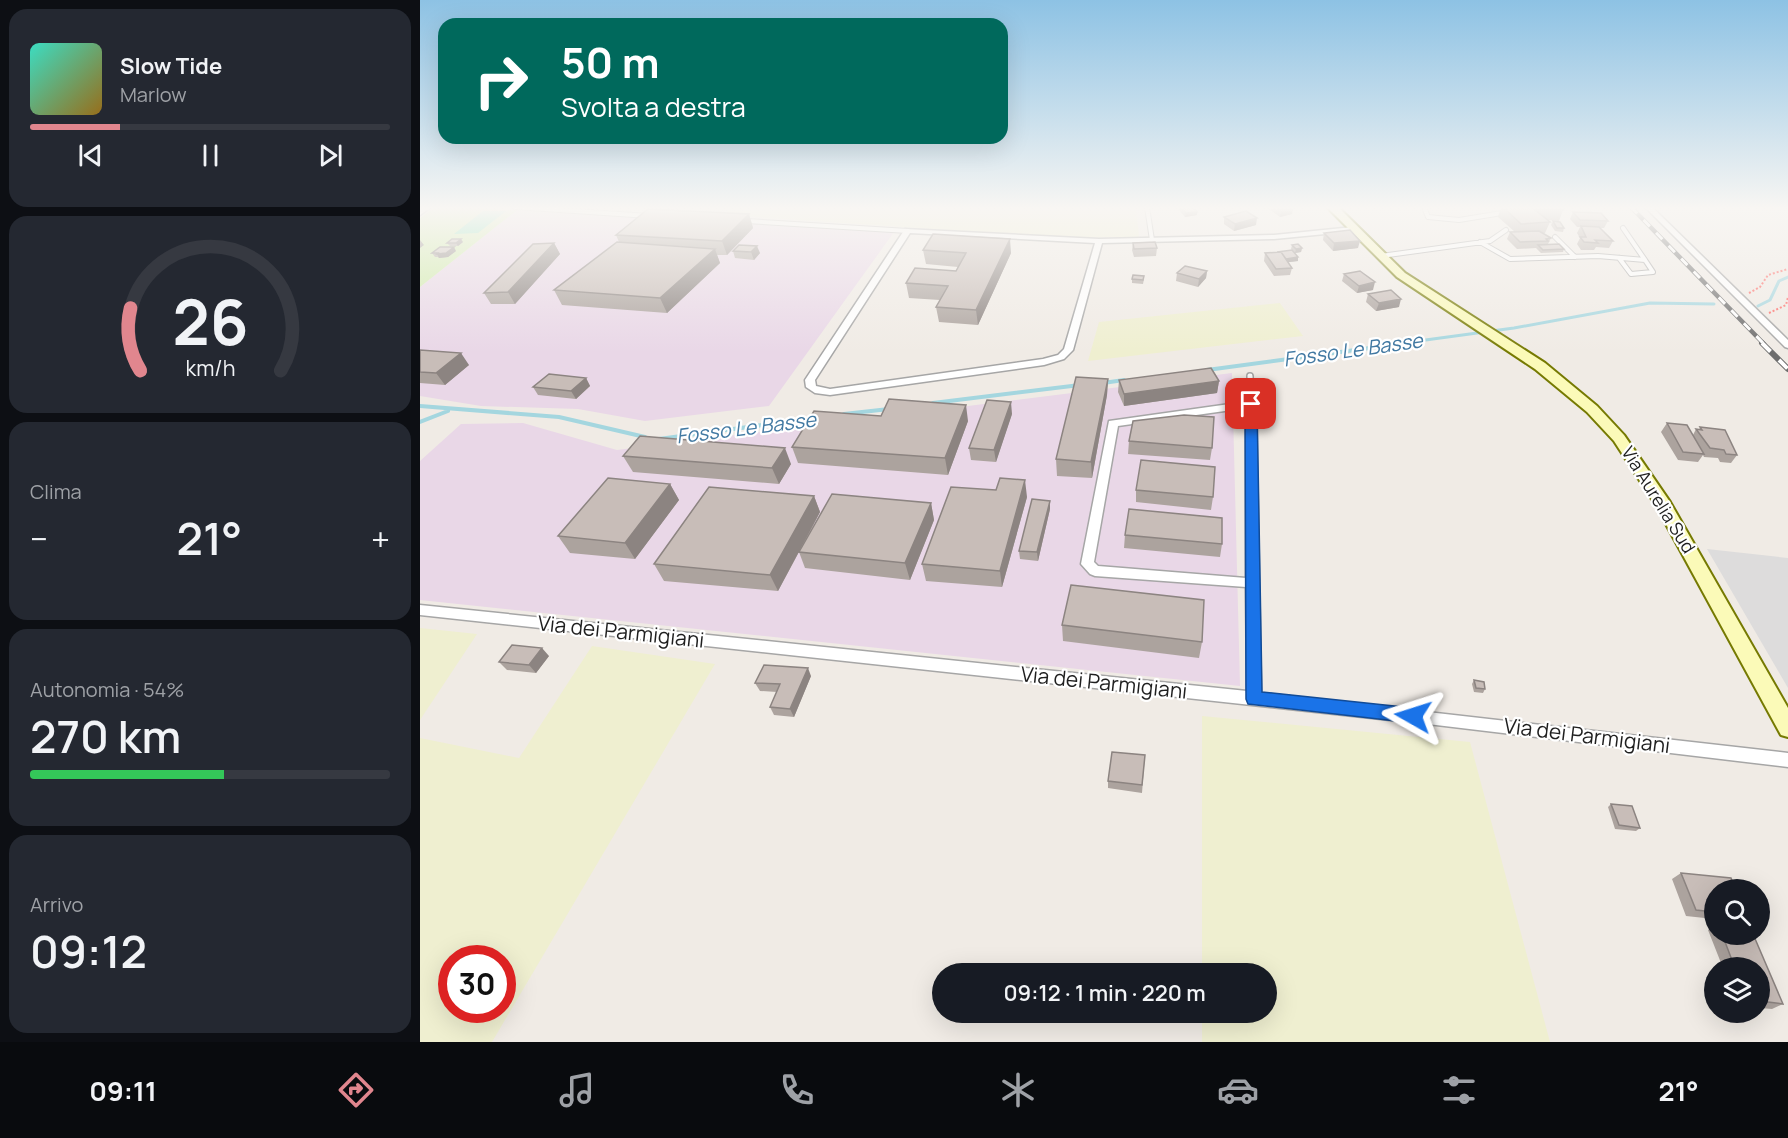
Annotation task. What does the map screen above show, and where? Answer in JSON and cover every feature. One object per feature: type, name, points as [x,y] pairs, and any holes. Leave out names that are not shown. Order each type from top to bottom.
[{"type":"main road","name":"Via Aurelia Sud","points":[[1380,256],[1416,286],[1511,346],[1558,380],[1592,409],[1619,438],[1642,469],[1662,502],[1788,728]]},
{"type":"street","points":[[892,256],[810,380],[814,389],[830,392],[1044,362],[1061,357],[1068,350],[1095,256]]},
{"type":"street","points":[[1697,256],[1788,345]]},
{"type":"street","points":[[1253,584],[1095,571],[1087,564],[1113,423],[1251,404],[1253,584],[1254,699]]},
{"type":"street","name":"Via dei Parmigiani","points":[[420,610],[1254,699],[1788,760]]},
{"type":"lane","points":[[1504,256],[1510,259],[1575,257],[1645,260]]},
{"type":"lane","points":[[1619,258],[1631,274],[1653,272],[1642,256]]},
{"type":"lane","points":[[1250,376],[1251,404]]},
{"type":"path","points":[[1738,296],[1760,287],[1768,275],[1788,269]]},
{"type":"path","points":[[1759,317],[1786,305],[1788,297]]},
{"type":"shaded area","points":[[460,256],[877,256],[769,406],[645,421],[578,409],[481,406],[420,396],[420,287]]},
{"type":"shaded area","points":[[1232,373],[1240,686],[420,600],[420,461],[461,424],[523,423],[617,450]]},
{"type":"shaded area","points":[[1707,549],[1788,558],[1788,688]]},
{"type":"green space","points":[[420,256],[460,256],[420,287]]},
{"type":"green space","points":[[1280,303],[1303,336],[1088,361],[1099,322]]},
{"type":"green space","points":[[420,628],[477,634],[420,720]]},
{"type":"green space","points":[[592,646],[715,664],[516,1001],[516,945],[438,945],[438,1023],[503,1023],[492,1042],[420,1042],[420,738],[519,758]]},
{"type":"green space","points":[[1202,716],[1470,742],[1550,1042],[1202,1042],[1202,1023],[1277,1023],[1277,963],[1202,963]]},
{"type":"building","points":[[521,256],[542,256],[508,292],[484,293]]},
{"type":"building","points":[[599,256],[708,256],[660,298],[554,290]]},
{"type":"building","points":[[965,256],[1002,256],[976,310],[936,307],[948,286],[906,283],[915,268],[956,271]]},
{"type":"building","points":[[1267,256],[1283,256],[1292,268],[1276,269]]},
{"type":"building","points":[[1284,256],[1298,257],[1286,259]]},
{"type":"building","points":[[1185,266],[1207,271],[1199,279],[1177,273]]},
{"type":"building","points":[[1360,271],[1375,282],[1359,286],[1344,274]]},
{"type":"building","points":[[1133,275],[1144,276],[1143,280],[1132,279]]},
{"type":"building","points":[[1391,290],[1401,299],[1379,303],[1368,294]]},
{"type":"building","points":[[420,350],[461,353],[436,373],[420,372]]},
{"type":"building","points":[[1211,368],[1219,381],[1124,394],[1119,380]]},
{"type":"building","points":[[549,374],[586,378],[571,391],[533,387]]},
{"type":"building","points":[[1076,377],[1108,379],[1091,462],[1056,459]]},
{"type":"building","points":[[889,399],[966,405],[945,458],[792,447],[814,411],[881,416]]},
{"type":"building","points":[[987,400],[1011,402],[994,450],[969,448]]},
{"type":"building","points":[[1184,415],[1214,417],[1212,448],[1129,441],[1133,421]]},
{"type":"building","points":[[1667,423],[1687,425],[1704,454],[1683,452]]},
{"type":"building","points":[[1700,427],[1725,430],[1737,455],[1710,448],[1696,429],[1702,430]]},
{"type":"building","points":[[640,436],[785,448],[772,468],[623,456]]},
{"type":"building","points":[[1141,460],[1215,467],[1213,497],[1136,490]]},
{"type":"building","points":[[608,478],[670,484],[625,543],[558,536]]},
{"type":"building","points":[[1000,478],[1025,480],[1000,571],[922,564],[951,487],[996,490]]},
{"type":"building","points":[[709,487],[814,496],[770,575],[654,564]]},
{"type":"building","points":[[832,494],[931,503],[905,563],[799,552]]},
{"type":"building","points":[[1032,499],[1050,501],[1037,552],[1019,551]]},
{"type":"building","points":[[1129,509],[1222,518],[1222,544],[1125,535]]},
{"type":"building","points":[[1071,585],[1204,600],[1202,642],[1062,625]]},
{"type":"building","points":[[512,645],[542,648],[529,665],[499,662]]},
{"type":"building","points":[[764,665],[808,668],[790,709],[770,707],[780,684],[755,683]]},
{"type":"building","points":[[1474,680],[1484,682],[1485,689],[1476,688]]},
{"type":"building","points":[[1112,752],[1145,755],[1142,785],[1108,781]]},
{"type":"building","points":[[1611,804],[1632,806],[1640,828],[1619,825]]},
{"type":"building","points":[[1681,873],[1731,878],[1704,879],[1704,911],[1696,910]]},
{"type":"building","points":[[1726,945],[1758,945],[1763,957],[1731,957]]},
{"type":"building","points":[[1770,974],[1783,1004],[1770,1002]]},
{"type":"waterway","name":"Fosso Le Basse","points":[[1758,306],[1770,300],[1779,281],[1788,277]]},
{"type":"waterway","name":"Fosso Le Basse","points":[[1396,344],[1514,328],[1650,303],[1714,304]]},
{"type":"waterway","name":"Fosso Le Basse","points":[[1207,370],[1407,343]]},
{"type":"waterway","name":"Fosso Le Basse","points":[[1103,383],[1124,380]]},
{"type":"waterway","name":"Fosso Le Basse","points":[[933,403],[1080,385]]},
{"type":"waterway","name":"Fosso Le Basse","points":[[420,406],[559,417],[645,437]]},
{"type":"waterway","name":"Fosso Le Basse","points":[[844,414],[889,409]]},
{"type":"waterway","points":[[420,422],[448,411]]},
{"type":"waterway","name":"Fosso Le Basse","points":[[659,439],[815,418]]},
{"type":"railway","points":[[1678,256],[1764,344]]},
{"type":"railway","points":[[1762,343],[1788,369]]},
{"type":"route","points":[[1251,404],[1254,699],[1413,716]]}]
